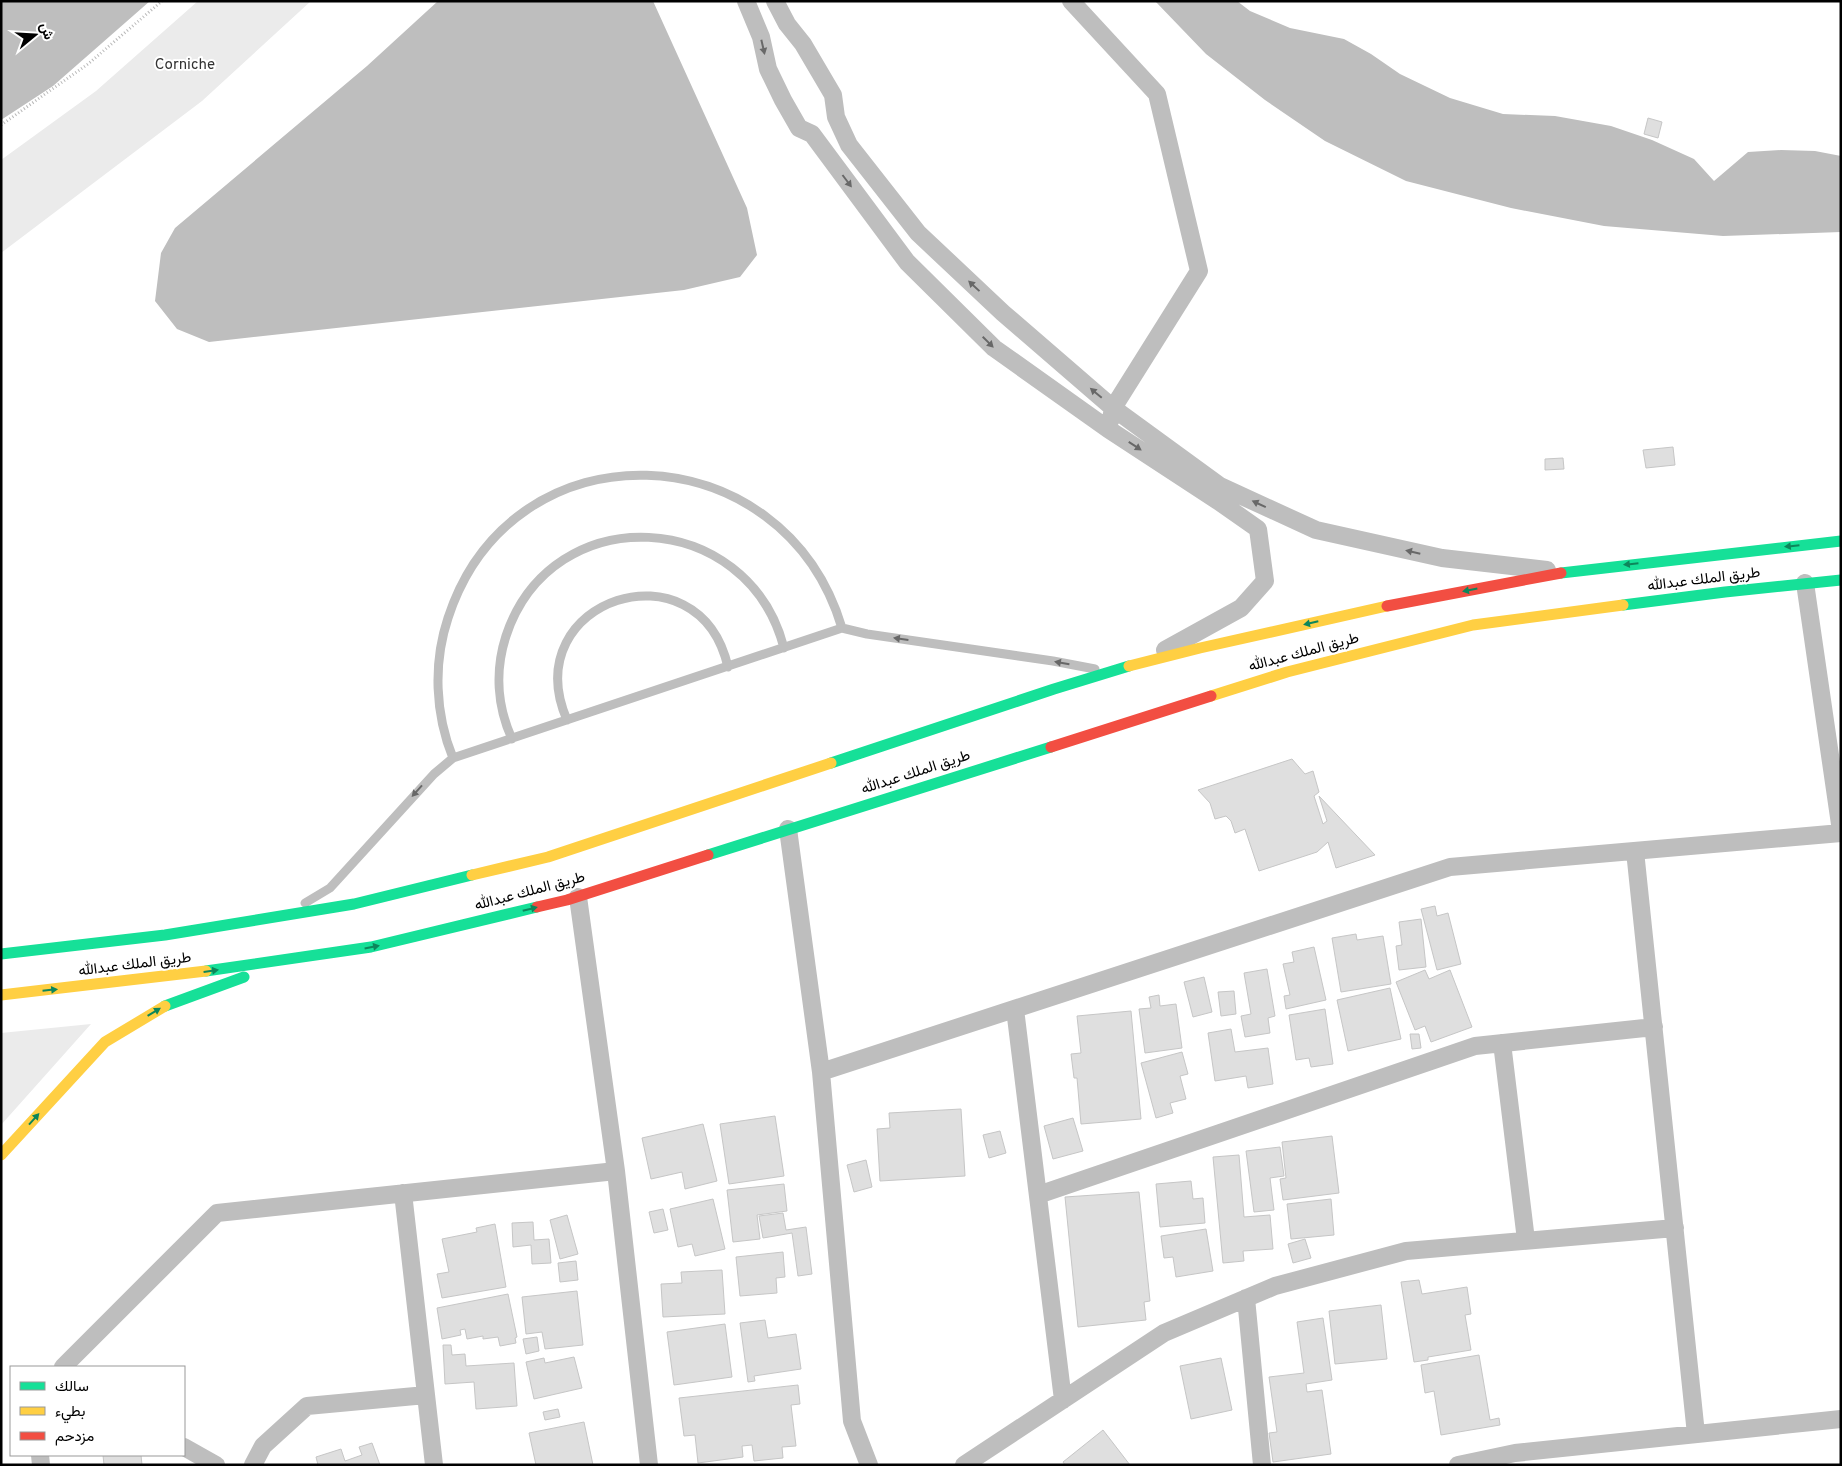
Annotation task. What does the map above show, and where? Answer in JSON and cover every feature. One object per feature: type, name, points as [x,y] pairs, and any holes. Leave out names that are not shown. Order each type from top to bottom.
[{"type":"street","points":[[746,1],[761,37],[768,69],[799,128],[812,134],[907,262],[994,348],[1108,429],[1258,529],[1265,581],[1240,608],[1142,662]]},
{"type":"street","points":[[775,1],[787,24],[803,44],[833,95],[836,118],[849,145],[918,233],[1003,313],[1113,408],[1220,486],[1316,530],[1442,558],[1565,572]]},
{"type":"street","points":[[1071,1],[1157,94],[1199,271],[1113,408],[1108,429]]},
{"type":"street","points":[[812,134],[836,118]]},
{"type":"street","points":[[1108,429],[1128,419]]},
{"type":"street","name":"طريق الملك عبدالله","points":[[1,954],[165,935],[354,904],[548,857],[1142,662],[1381,607],[1565,572],[1841,541]]},
{"type":"street","name":"طريق الملك عبدالله","points":[[1,996],[171,976],[371,947],[578,897],[1287,672],[1463,628],[1725,592],[1841,580]]},
{"type":"street","points":[[821,1072],[1450,867],[1841,832],[1805,584]]},
{"type":"street","points":[[788,829],[821,1072],[852,1421],[869,1465]]},
{"type":"street","points":[[1635,851],[1696,1434]]},
{"type":"street","points":[[578,897],[616,1171],[650,1465]]},
{"type":"street","points":[[1,1155],[105,1042],[169,1003],[300,958]]},
{"type":"street","points":[[1015,1009],[1063,1400]]},
{"type":"street","points":[[1038,1195],[1475,1046],[1654,1027]]},
{"type":"street","points":[[1502,1043],[1526,1240]]},
{"type":"street","points":[[64,1366],[217,1213],[616,1171]]},
{"type":"street","points":[[403,1193],[434,1465]]},
{"type":"street","points":[[964,1465],[1164,1333],[1276,1286],[1406,1251],[1675,1228]]},
{"type":"street","points":[[1246,1298],[1262,1465]]},
{"type":"street","points":[[252,1465],[263,1446],[307,1406],[426,1395]]},
{"type":"street","points":[[1458,1465],[1515,1453],[1841,1419]]},
{"type":"street","points":[[185,1448],[216,1465]]},
{"type":"lane","points":[[453,758],[441,719],[438,690],[439,660],[444,631],[453,603],[466,576],[482,552],[502,531],[525,512],[550,497],[577,486],[615,477],[635,475],[664,476],[693,481],[721,490],[747,503],[772,520],[793,540],[812,563],[827,588],[842,628]]},
{"type":"lane","points":[[512,739],[501,708],[499,687],[503,646],[510,626],[526,596],[544,575],[560,562],[597,544],[637,536],[658,537],[698,547],[716,556],[748,582],[761,598],[772,616],[784,648]]},
{"type":"lane","points":[[567,720],[562,709],[558,685],[558,672],[564,648],[573,632],[584,619],[594,611],[627,596],[652,596],[676,602],[686,607],[701,618],[714,632],[725,654],[728,667]]},
{"type":"lane","points":[[271,918],[310,900],[330,888],[434,774],[453,758],[842,628],[867,634],[1053,661],[1110,672]]},
{"type":"path","points":[[1,126],[88,64],[162,1]]},
{"type":"green space","name":"Corniche","points":[[198,1],[311,1],[202,101],[1,253],[1,160],[96,91]]},
{"type":"green space","points":[[91,1024],[1,1125],[1,1033]]},
{"type":"shaded area","points":[[1,1],[150,1],[53,86],[1,120]]},
{"type":"shaded area","points":[[438,1],[653,1],[747,208],[757,255],[740,277],[684,290],[209,342],[177,329],[155,301],[161,253],[175,228],[367,66]]},
{"type":"shaded area","points":[[1155,1],[1237,1],[1250,11],[1290,28],[1344,39],[1371,54],[1400,74],[1450,98],[1503,114],[1555,116],[1611,126],[1652,140],[1694,159],[1714,181],[1748,152],[1781,150],[1815,151],[1841,156],[1841,232],[1723,236],[1604,226],[1511,208],[1406,181],[1325,141],[1265,100],[1206,54]]},
{"type":"building","points":[[1648,118],[1662,122],[1658,138],[1644,134]]},
{"type":"building","points":[[1673,447],[1675,465],[1646,468],[1643,450]]},
{"type":"building","points":[[1563,458],[1564,469],[1545,470],[1545,459]]},
{"type":"building","points":[[1292,759],[1305,774],[1313,771],[1319,792],[1314,796],[1323,824],[1327,821],[1319,796],[1375,855],[1336,868],[1328,842],[1317,852],[1259,871],[1245,829],[1235,833],[1231,821],[1226,816],[1215,819],[1210,803],[1198,790]]},
{"type":"building","points":[[1435,906],[1437,916],[1448,913],[1461,964],[1437,970],[1421,909]]},
{"type":"building","points":[[1421,919],[1426,967],[1399,970],[1396,946],[1402,945],[1399,922]]},
{"type":"building","points":[[1356,934],[1357,940],[1383,936],[1391,984],[1341,992],[1332,938]]},
{"type":"building","points":[[1314,947],[1326,1000],[1286,1009],[1284,996],[1290,995],[1283,964],[1294,962],[1292,952]]},
{"type":"building","points":[[1267,969],[1275,1016],[1268,1018],[1270,1033],[1245,1037],[1241,1016],[1251,1014],[1244,973]]},
{"type":"building","points":[[1425,970],[1429,979],[1450,970],[1472,1027],[1431,1042],[1425,1026],[1415,1030],[1396,982]]},
{"type":"building","points":[[1204,977],[1212,1012],[1193,1017],[1184,982]]},
{"type":"building","points":[[1390,988],[1401,1039],[1348,1051],[1337,1000]]},
{"type":"building","points":[[1234,991],[1236,1014],[1221,1016],[1218,992]]},
{"type":"building","points":[[1159,995],[1160,1006],[1176,1004],[1182,1048],[1145,1053],[1139,1009],[1151,1008],[1149,997]]},
{"type":"building","points":[[1325,1009],[1333,1064],[1311,1067],[1309,1058],[1296,1060],[1289,1015]]},
{"type":"building","points":[[1131,1011],[1141,1119],[1081,1124],[1077,1078],[1074,1078],[1071,1054],[1081,1053],[1077,1016]]},
{"type":"building","points":[[1231,1029],[1235,1052],[1268,1048],[1273,1084],[1248,1088],[1246,1076],[1215,1081],[1208,1033]]},
{"type":"building","points":[[1410,1034],[1419,1034],[1421,1048],[1412,1049]]},
{"type":"building","points":[[1182,1052],[1188,1074],[1180,1076],[1186,1099],[1170,1103],[1173,1113],[1156,1118],[1141,1063]]},
{"type":"building","points":[[961,1109],[965,1176],[880,1181],[877,1129],[890,1128],[889,1113]]},
{"type":"building","points":[[775,1116],[784,1176],[729,1184],[720,1124]]},
{"type":"building","points":[[1073,1118],[1083,1151],[1053,1159],[1044,1126]]},
{"type":"building","points":[[703,1124],[717,1181],[685,1189],[682,1172],[651,1179],[642,1138]]},
{"type":"building","points":[[1000,1131],[1006,1153],[989,1158],[983,1135]]},
{"type":"building","points":[[1332,1136],[1339,1193],[1283,1200],[1280,1179],[1286,1178],[1282,1142]]},
{"type":"building","points":[[1280,1147],[1284,1176],[1270,1178],[1274,1210],[1254,1212],[1246,1151]]},
{"type":"building","points":[[1239,1155],[1244,1217],[1270,1215],[1273,1249],[1243,1251],[1244,1261],[1223,1263],[1213,1157]]},
{"type":"building","points":[[866,1160],[872,1187],[854,1192],[847,1165]]},
{"type":"building","points":[[1191,1181],[1193,1199],[1203,1198],[1205,1223],[1160,1227],[1156,1184]]},
{"type":"building","points":[[784,1184],[787,1211],[757,1215],[760,1239],[733,1242],[727,1190]]},
{"type":"building","points":[[1139,1192],[1150,1301],[1144,1302],[1146,1320],[1078,1327],[1065,1197]]},
{"type":"building","points":[[713,1199],[725,1249],[695,1256],[692,1244],[678,1247],[670,1209]]},
{"type":"building","points":[[1331,1199],[1334,1235],[1291,1239],[1287,1204]]},
{"type":"building","points":[[663,1209],[668,1230],[654,1233],[649,1212]]},
{"type":"building","points":[[783,1213],[786,1230],[806,1227],[812,1274],[798,1276],[792,1233],[763,1238],[759,1216]]},
{"type":"building","points":[[567,1215],[578,1254],[560,1259],[550,1220]]},
{"type":"building","points":[[533,1222],[534,1240],[549,1239],[551,1263],[532,1264],[531,1245],[513,1247],[512,1223]]},
{"type":"building","points":[[495,1224],[506,1287],[442,1298],[437,1274],[449,1272],[442,1239],[477,1232],[476,1228]]},
{"type":"building","points":[[1206,1229],[1213,1271],[1176,1277],[1173,1257],[1164,1258],[1161,1236]]},
{"type":"building","points":[[1305,1239],[1311,1258],[1293,1263],[1288,1244]]},
{"type":"building","points":[[783,1252],[785,1277],[776,1278],[777,1293],[740,1296],[736,1257]]},
{"type":"building","points":[[576,1261],[578,1280],[560,1282],[558,1263]]},
{"type":"building","points":[[722,1270],[725,1314],[663,1317],[661,1284],[682,1283],[681,1272]]},
{"type":"building","points":[[1419,1280],[1422,1294],[1467,1287],[1471,1314],[1465,1315],[1471,1350],[1428,1357],[1428,1360],[1414,1362],[1401,1282]]},
{"type":"building","points":[[577,1291],[583,1345],[545,1349],[542,1332],[526,1334],[522,1297]]},
{"type":"building","points":[[508,1294],[517,1337],[515,1338],[516,1343],[500,1346],[498,1337],[483,1339],[483,1336],[467,1339],[465,1329],[460,1330],[461,1335],[442,1339],[437,1308]]},
{"type":"building","points":[[1381,1305],[1387,1359],[1335,1364],[1329,1311]]},
{"type":"building","points":[[1323,1318],[1332,1380],[1306,1384],[1307,1392],[1322,1390],[1331,1454],[1273,1462],[1269,1433],[1277,1432],[1269,1377],[1304,1373],[1297,1322]]},
{"type":"building","points":[[765,1320],[768,1338],[796,1334],[801,1369],[754,1376],[755,1381],[748,1382],[740,1323]]},
{"type":"building","points":[[725,1324],[732,1377],[674,1385],[667,1332]]},
{"type":"building","points":[[537,1337],[539,1351],[526,1354],[523,1339]]},
{"type":"building","points":[[443,1345],[451,1345],[452,1355],[465,1354],[466,1366],[514,1363],[517,1406],[476,1409],[474,1382],[445,1384]]},
{"type":"building","points":[[1479,1355],[1490,1420],[1499,1418],[1500,1425],[1441,1435],[1434,1391],[1425,1393],[1421,1365]]},
{"type":"building","points":[[574,1357],[582,1388],[534,1399],[526,1362],[544,1358],[545,1363]]},
{"type":"building","points":[[1221,1358],[1232,1410],[1191,1419],[1180,1366]]},
{"type":"building","points":[[798,1385],[800,1404],[791,1405],[796,1446],[782,1447],[783,1458],[754,1461],[752,1445],[742,1446],[743,1457],[698,1463],[695,1435],[684,1436],[679,1398]]},
{"type":"building","points":[[558,1409],[560,1417],[545,1420],[543,1412]]},
{"type":"building","points":[[584,1422],[593,1465],[536,1465],[529,1433]]},
{"type":"building","points":[[1103,1430],[1130,1465],[1065,1465],[1063,1462]]},
{"type":"building","points":[[372,1443],[380,1465],[318,1465],[316,1457],[341,1449],[345,1461],[362,1455],[359,1447]]},
{"type":"building","points":[[103,1456],[141,1456],[142,1465],[104,1465]]},
{"type":"traffic: fast","points":[[1561,573],[1841,541]]},
{"type":"traffic: fast","points":[[1623,605],[1841,580]]},
{"type":"traffic: fast","points":[[831,763],[1129,666]]},
{"type":"traffic: fast","points":[[708,855],[1051,747]]},
{"type":"traffic: fast","points":[[1,954],[165,935],[354,904],[472,875]]},
{"type":"traffic: fast","points":[[206,971],[371,947],[537,907]]},
{"type":"traffic: fast","points":[[165,1006],[244,977]]},
{"type":"traffic: slow","points":[[1211,696],[1287,672],[1473,625],[1623,605]]},
{"type":"traffic: slow","points":[[1129,666],[1387,606]]},
{"type":"traffic: slow","points":[[472,875],[548,857],[831,763]]},
{"type":"traffic: slow","points":[[1,995],[206,971]]},
{"type":"traffic: slow","points":[[1,1155],[105,1042],[165,1006]]},
{"type":"traffic: jam","points":[[1387,606],[1561,573]]},
{"type":"traffic: jam","points":[[1051,747],[1211,696]]},
{"type":"traffic: jam","points":[[537,907],[567,900],[708,855]]}]
